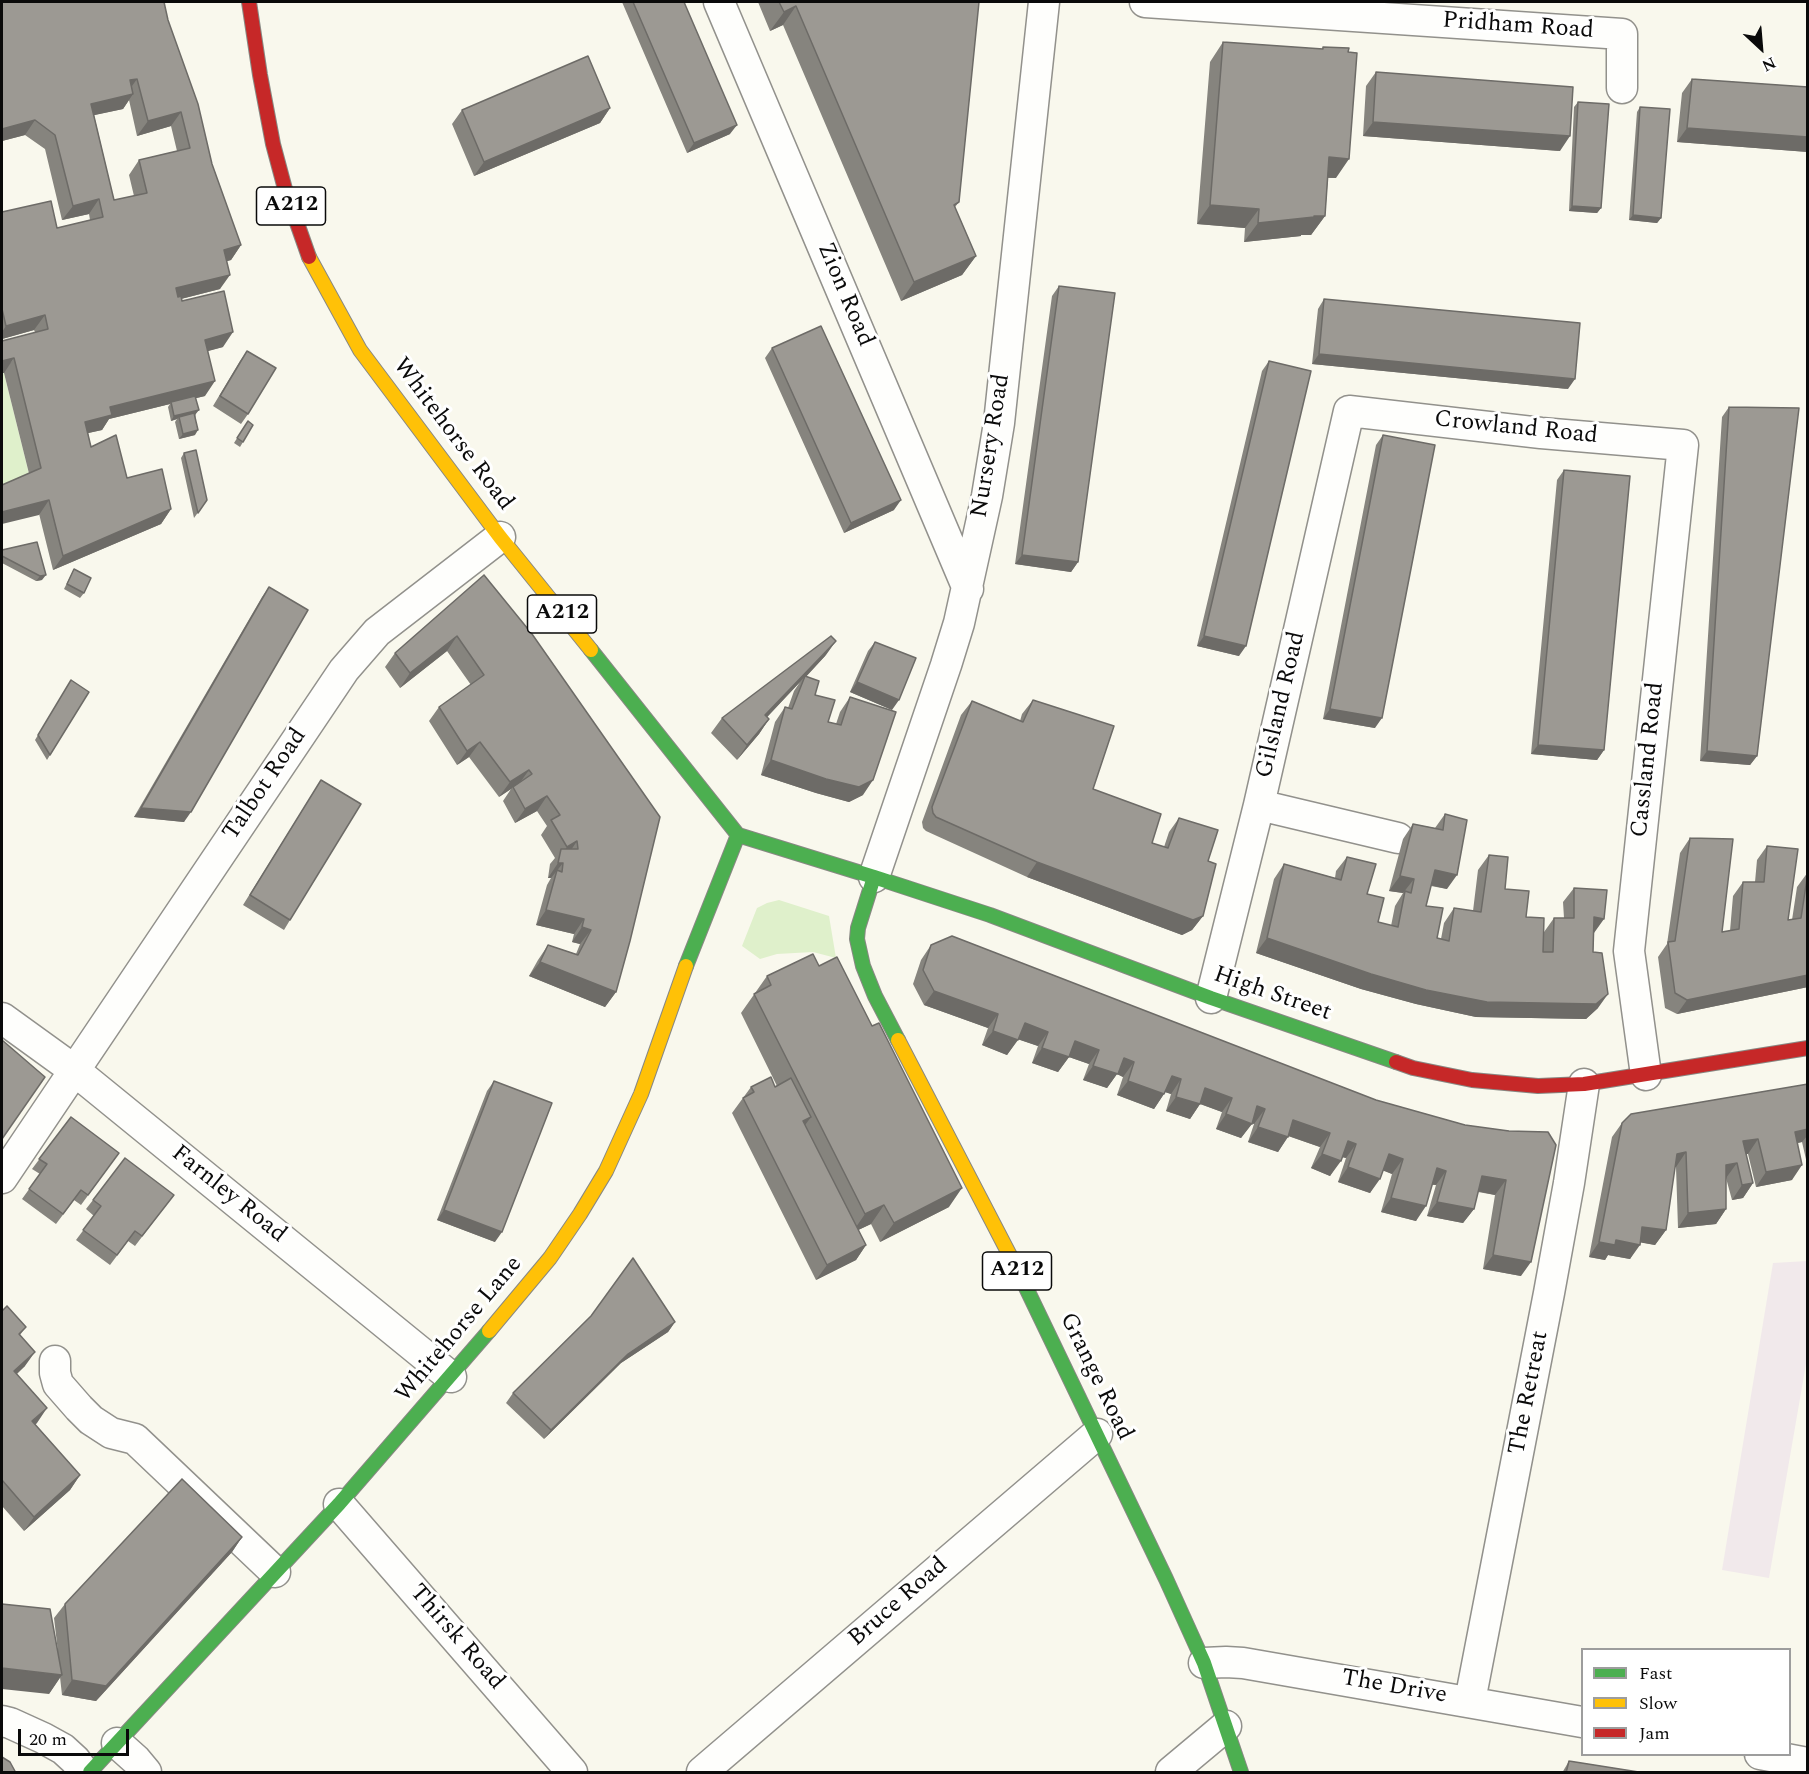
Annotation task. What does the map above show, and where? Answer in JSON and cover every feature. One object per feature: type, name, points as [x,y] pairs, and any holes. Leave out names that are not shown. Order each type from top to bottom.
[{"type":"main road","name":"Whitehorse Road","points":[[249,2],[273,144],[285,189],[311,262],[360,350],[500,537],[738,836]]},
{"type":"main road","name":"High Street","points":[[738,836],[990,915],[1211,998],[1375,1055],[1438,1074],[1503,1084],[1538,1086],[1584,1084],[1808,1048]]},
{"type":"main road","name":"Whitehorse Lane","points":[[90,1773],[339,1504],[451,1377],[543,1267],[580,1214],[606,1171],[641,1094],[686,967],[738,836]]},
{"type":"main road","name":"Grange Road","points":[[874,877],[858,928],[857,939],[863,966],[875,996],[1019,1274],[1161,1568],[1204,1663],[1240,1773]]},
{"type":"street","name":"Zion Road","points":[[719,2],[968,589]]},
{"type":"street","name":"Nursery Road","points":[[874,877],[946,665],[968,589],[987,496],[999,423],[1044,2]]},
{"type":"street","name":"Pridham Road","points":[[1145,2],[1622,34],[1622,88]]},
{"type":"street","name":"Crowland Road","points":[[1349,411],[1541,433],[1683,445]]},
{"type":"street","name":"Gilsland Road","points":[[1211,998],[1259,805],[1349,411]]},
{"type":"street","name":"Cassland Road","points":[[1646,1075],[1629,951],[1683,445]]},
{"type":"street","name":"Talbot Road","points":[[2,1178],[344,669],[385,626],[500,537]]},
{"type":"street","points":[[1259,805],[1398,837]]},
{"type":"street","name":"Farnley Road","points":[[2,1018],[74,1070],[451,1377]]},
{"type":"street","name":"The Retreat","points":[[1470,1701],[1549,1293],[1584,1084]]},
{"type":"street","points":[[55,1360],[58,1384],[91,1420],[111,1433],[135,1438],[276,1572]]},
{"type":"street","name":"Bruce Road","points":[[702,1773],[1097,1434]]},
{"type":"street","name":"Thirsk Road","points":[[339,1504],[572,1773]]},
{"type":"street","name":"The Drive","points":[[1204,1663],[1243,1663],[1581,1722]]},
{"type":"street","points":[[2,1721],[44,1738],[63,1749],[84,1773]]},
{"type":"street","points":[[1171,1773],[1226,1726]]},
{"type":"street","points":[[117,1743],[136,1760],[146,1773]]},
{"type":"street","points":[[1766,1756],[1808,1763]]},
{"type":"shaded area","points":[[1807,1261],[1807,1358],[1769,1578],[1722,1570],[1773,1263]]},
{"type":"green space","points":[[2,373],[4,373],[31,482],[2,495]]},
{"type":"green space","points":[[779,900],[829,916],[836,958],[813,952],[777,954],[760,959],[742,946],[757,908]]},
{"type":"building","points":[[2,2],[164,2],[168,20],[198,104],[212,164],[241,245],[224,250],[230,275],[176,288],[178,297],[181,296],[182,301],[224,291],[233,332],[205,340],[215,381],[110,407],[112,415],[85,422],[91,447],[116,435],[127,478],[162,469],[171,509],[63,556],[49,500],[2,512],[2,485],[41,468],[14,358],[2,361],[2,341],[48,329],[45,315],[6,326],[2,309],[2,212],[51,201],[57,228],[103,217],[99,199],[73,206],[55,135],[35,120],[2,129]],"holes":[[[137,79],[148,121],[181,112],[190,148],[139,160],[147,193],[114,200],[91,104],[133,94],[130,80]]]},
{"type":"building","points":[[633,2],[684,2],[737,125],[694,143]]},
{"type":"building","points":[[779,2],[979,2],[959,202],[954,205],[976,256],[914,282],[796,6],[784,12]]},
{"type":"building","points":[[1223,42],[1323,49],[1323,47],[1349,48],[1348,52],[1357,53],[1349,159],[1329,157],[1325,216],[1258,223],[1259,209],[1210,205]]},
{"type":"building","points":[[588,56],[610,108],[484,162],[462,110]]},
{"type":"building","points":[[1376,72],[1573,87],[1570,136],[1373,122]]},
{"type":"building","points":[[1692,79],[1808,87],[1808,137],[1687,128]]},
{"type":"building","points":[[1578,102],[1609,104],[1601,208],[1572,206]]},
{"type":"building","points":[[1640,107],[1670,109],[1661,218],[1633,215]]},
{"type":"building","points":[[1059,286],[1115,293],[1078,562],[1022,555]]},
{"type":"building","points":[[1324,299],[1580,323],[1575,379],[1319,354]]},
{"type":"building","points":[[821,326],[901,500],[851,523],[772,348]]},
{"type":"building","points":[[247,351],[276,368],[248,414],[220,396]]},
{"type":"building","points":[[1269,361],[1311,371],[1246,646],[1204,636]]},
{"type":"building","points":[[195,396],[199,410],[174,416],[171,402]]},
{"type":"building","points":[[1729,407],[1799,408],[1757,756],[1707,751]]},
{"type":"building","points":[[194,413],[198,430],[183,434],[179,417]]},
{"type":"building","points":[[248,421],[253,425],[243,442],[237,438]]},
{"type":"building","points":[[1383,435],[1435,445],[1382,718],[1330,709]]},
{"type":"building","points":[[196,450],[207,500],[198,513],[184,453]]},
{"type":"building","points":[[1564,470],[1630,476],[1604,750],[1538,745]]},
{"type":"building","points":[[37,542],[46,575],[40,576],[2,556],[2,550]]},
{"type":"building","points":[[74,569],[91,578],[84,593],[67,584]]},
{"type":"building","points":[[484,575],[532,634],[660,817],[616,992],[540,962],[548,945],[578,955],[591,930],[582,927],[584,919],[546,910],[557,870],[562,872],[563,863],[558,863],[561,849],[578,849],[577,841],[567,847],[551,820],[560,815],[547,796],[525,809],[513,787],[532,774],[529,770],[510,782],[480,742],[467,751],[439,707],[484,675],[457,636],[410,673],[395,653]]},
{"type":"building","points":[[269,587],[308,610],[191,812],[141,808]]},
{"type":"building","points":[[831,636],[836,641],[765,715],[769,719],[747,745],[722,718]]},
{"type":"building","points":[[875,642],[916,658],[899,700],[857,682]]},
{"type":"building","points":[[805,676],[819,681],[815,695],[835,700],[828,722],[841,725],[850,697],[896,712],[873,780],[859,787],[826,779],[771,760],[785,707],[792,709]]},
{"type":"building","points":[[71,680],[89,692],[50,755],[38,735]]},
{"type":"building","points":[[1033,700],[1114,726],[1093,789],[1161,814],[1152,843],[1168,848],[1179,818],[1218,830],[1208,861],[1216,864],[1203,916],[1193,920],[1037,862],[936,817],[932,807],[972,701],[1023,722]]},
{"type":"building","points":[[321,780],[361,804],[290,920],[250,895]]},
{"type":"building","points":[[1445,814],[1467,820],[1457,875],[1435,870],[1426,906],[1443,908],[1437,938],[1449,941],[1454,908],[1481,912],[1489,855],[1508,857],[1505,889],[1529,891],[1526,917],[1544,918],[1543,952],[1553,952],[1554,918],[1574,918],[1574,888],[1607,890],[1604,919],[1594,917],[1593,952],[1602,953],[1608,994],[1596,1004],[1487,1002],[1426,990],[1371,974],[1267,938],[1284,864],[1341,880],[1347,857],[1376,864],[1367,894],[1384,898],[1378,922],[1398,927],[1405,891],[1411,893],[1414,879],[1400,876],[1413,824],[1443,830]]},
{"type":"building","points":[[1690,838],[1733,839],[1722,932],[1739,929],[1743,882],[1764,882],[1767,846],[1798,849],[1788,920],[1801,918],[1808,872],[1808,975],[1687,1000],[1675,993],[1668,942],[1675,941]]},
{"type":"building","points":[[952,936],[1376,1100],[1465,1125],[1509,1131],[1548,1132],[1556,1145],[1531,1262],[1493,1255],[1506,1180],[1482,1176],[1474,1209],[1437,1202],[1446,1171],[1437,1168],[1426,1206],[1391,1198],[1403,1159],[1389,1154],[1380,1179],[1348,1167],[1356,1144],[1348,1141],[1341,1161],[1322,1154],[1330,1133],[1293,1120],[1288,1137],[1258,1127],[1265,1109],[1257,1106],[1252,1124],[1226,1114],[1232,1098],[1205,1088],[1200,1104],[1176,1097],[1181,1079],[1172,1076],[1164,1094],[1128,1081],[1134,1062],[1124,1058],[1118,1074],[1093,1066],[1099,1050],[1075,1041],[1069,1057],[1042,1048],[1048,1032],[1025,1023],[1018,1040],[993,1031],[998,1014],[934,991],[923,970],[931,945]]},
{"type":"building","points":[[813,954],[819,966],[837,957],[872,1026],[879,1023],[962,1188],[894,1223],[884,1205],[865,1214],[754,994],[771,985],[767,976]]},
{"type":"building","points":[[2,1040],[45,1077],[2,1139]]},
{"type":"building","points":[[771,1077],[775,1087],[791,1078],[811,1117],[803,1121],[866,1245],[827,1265],[743,1098],[754,1092],[751,1087]]},
{"type":"building","points":[[494,1081],[552,1103],[502,1232],[444,1210]]},
{"type":"building","points":[[1808,1084],[1808,1129],[1795,1132],[1802,1165],[1766,1172],[1758,1139],[1743,1141],[1753,1183],[1742,1185],[1737,1163],[1726,1165],[1726,1209],[1688,1213],[1686,1152],[1677,1154],[1666,1230],[1642,1227],[1640,1245],[1616,1240],[1615,1245],[1599,1242],[1622,1123],[1631,1114]]},
{"type":"building","points":[[71,1117],[119,1153],[88,1195],[81,1190],[63,1214],[29,1189],[47,1164],[39,1159]]},
{"type":"building","points":[[125,1158],[174,1195],[142,1236],[135,1231],[117,1255],[83,1230],[101,1206],[93,1200]]},
{"type":"building","points":[[633,1258],[675,1322],[628,1354],[551,1430],[513,1393],[591,1316]]},
{"type":"building","points":[[7,1306],[26,1327],[19,1334],[35,1352],[14,1371],[47,1408],[32,1421],[80,1475],[34,1517],[2,1480],[2,1311]]},
{"type":"building","points":[[182,1479],[242,1537],[106,1686],[72,1680],[65,1604]]},
{"type":"building","points":[[2,1604],[50,1609],[62,1675],[2,1668]]},
{"type":"building","points":[[2,1757],[10,1762],[16,1773],[2,1773]]},
{"type":"building","points":[[1569,1761],[1645,1773],[1566,1773]]},
{"type":"traffic: fast","points":[[591,650],[738,835],[874,877],[858,928],[857,939],[863,966],[875,996],[898,1040]]},
{"type":"traffic: fast","points":[[686,966],[738,835]]},
{"type":"traffic: fast","points":[[874,877],[990,915],[1211,998],[1396,1062]]},
{"type":"traffic: fast","points":[[1019,1273],[1204,1663],[1241,1772]]},
{"type":"traffic: fast","points":[[90,1772],[339,1504],[489,1331]]},
{"type":"traffic: slow","points":[[309,257],[360,350],[500,537],[591,650]]},
{"type":"traffic: slow","points":[[489,1331],[550,1258],[606,1171],[641,1094],[686,966]]},
{"type":"traffic: slow","points":[[898,1040],[1019,1273]]},
{"type":"traffic: jam","points":[[249,2],[273,144],[285,189],[309,257]]},
{"type":"traffic: jam","points":[[1396,1062],[1413,1068],[1472,1080],[1538,1086],[1584,1084],[1808,1048]]}]
